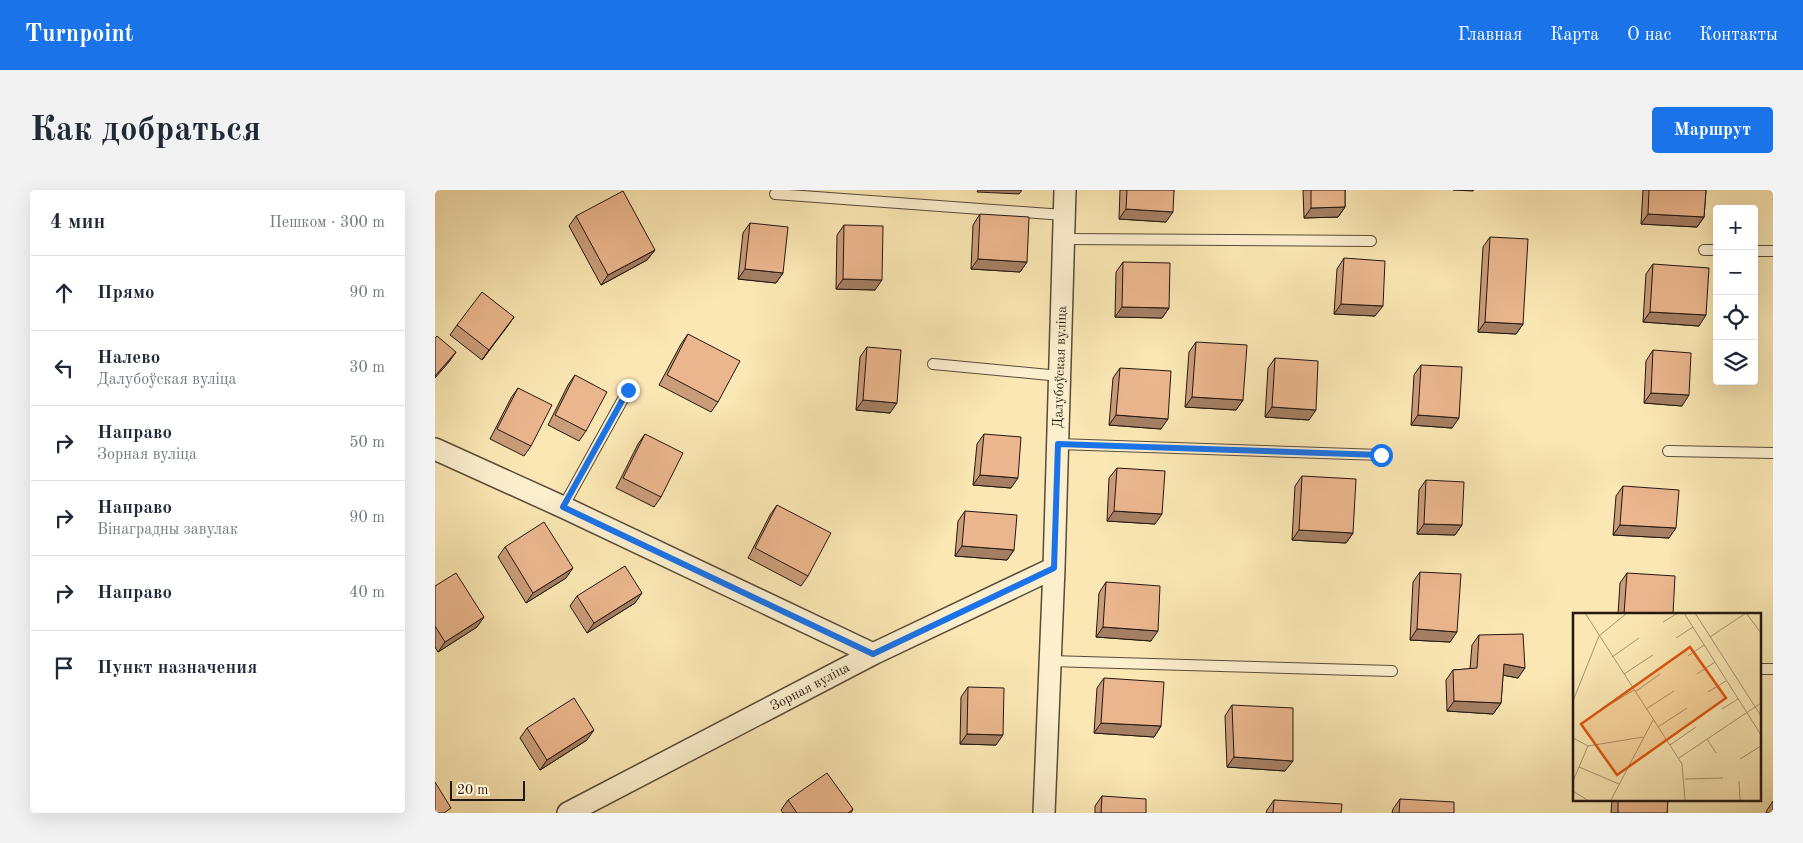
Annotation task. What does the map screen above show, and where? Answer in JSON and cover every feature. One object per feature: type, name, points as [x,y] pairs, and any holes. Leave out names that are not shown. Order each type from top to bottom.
[{"type":"street","name":"Далубоўская вуліца","points":[[1044,813],[1054,568],[1065,190]]},
{"type":"street","points":[[435,449],[563,507],[873,654]]},
{"type":"street","name":"Зорная вуліца","points":[[569,813],[873,654],[1054,568]]},
{"type":"lane","points":[[775,194],[1065,215]]},
{"type":"lane","points":[[1064,239],[1371,241]]},
{"type":"lane","points":[[1704,250],[1713,250]]},
{"type":"lane","points":[[1758,251],[1773,252]]},
{"type":"lane","points":[[933,364],[1060,376]]},
{"type":"lane","points":[[563,507],[628,390]]},
{"type":"lane","points":[[1058,444],[1381,455]]},
{"type":"lane","points":[[1668,451],[1773,453]]},
{"type":"lane","points":[[1050,661],[1392,671]]},
{"type":"building","points":[[1127,190],[1174,190],[1173,212],[1126,209]]},
{"type":"building","points":[[1311,190],[1345,190],[1345,207],[1311,208]]},
{"type":"building","points":[[1649,190],[1706,190],[1704,217],[1648,214]]},
{"type":"building","points":[[623,191],[655,250],[608,275],[576,216]]},
{"type":"building","points":[[980,214],[1029,217],[1027,262],[978,259]]},
{"type":"building","points":[[750,223],[788,227],[783,273],[745,269]]},
{"type":"building","points":[[844,225],[883,226],[882,280],[843,279]]},
{"type":"building","points":[[1490,237],[1528,239],[1523,324],[1485,322]]},
{"type":"building","points":[[1344,258],[1385,261],[1383,306],[1341,304]]},
{"type":"building","points":[[1123,262],[1170,263],[1169,308],[1122,307]]},
{"type":"building","points":[[1653,264],[1709,268],[1706,315],[1650,312]]},
{"type":"building","points":[[482,292],[514,317],[489,350],[457,325]]},
{"type":"building","points":[[688,334],[740,361],[718,402],[667,375]]},
{"type":"building","points":[[437,336],[456,352],[435,376],[435,338]]},
{"type":"building","points":[[1196,342],[1247,345],[1243,400],[1192,397]]},
{"type":"building","points":[[867,347],[901,350],[897,403],[863,400]]},
{"type":"building","points":[[1653,350],[1691,353],[1689,395],[1651,393]]},
{"type":"building","points":[[1275,358],[1318,361],[1316,410],[1272,407]]},
{"type":"building","points":[[1421,365],[1462,367],[1459,418],[1418,415]]},
{"type":"building","points":[[1120,368],[1171,371],[1168,419],[1116,415]]},
{"type":"building","points":[[575,375],[607,392],[586,431],[555,415]]},
{"type":"building","points":[[518,388],[552,405],[531,446],[497,429]]},
{"type":"building","points":[[645,434],[683,453],[661,497],[623,478]]},
{"type":"building","points":[[984,434],[1021,437],[1018,478],[980,475]]},
{"type":"building","points":[[1117,468],[1165,471],[1162,514],[1114,511]]},
{"type":"building","points":[[1302,476],[1356,479],[1353,533],[1299,530]]},
{"type":"building","points":[[1426,480],[1464,482],[1462,525],[1424,524]]},
{"type":"building","points":[[1623,486],[1679,490],[1676,528],[1620,525]]},
{"type":"building","points":[[777,505],[831,533],[808,576],[755,548]]},
{"type":"building","points":[[965,511],[1017,515],[1014,550],[962,546]]},
{"type":"building","points":[[544,522],[573,568],[533,593],[505,547]]},
{"type":"building","points":[[625,566],[642,593],[594,623],[577,596]]},
{"type":"building","points":[[1420,572],[1461,574],[1457,632],[1417,629]]},
{"type":"building","points":[[456,573],[484,617],[445,642],[435,626],[435,586]]},
{"type":"building","points":[[1627,573],[1675,576],[1673,613],[1624,613]]},
{"type":"building","points":[[1106,582],[1160,586],[1158,631],[1103,627]]},
{"type":"building","points":[[1523,634],[1525,668],[1504,664],[1501,703],[1454,701],[1453,670],[1477,668],[1479,635]]},
{"type":"building","points":[[1104,678],[1164,682],[1161,726],[1101,723]]},
{"type":"building","points":[[968,687],[1004,688],[1003,735],[967,734]]},
{"type":"building","points":[[574,698],[594,730],[547,760],[527,728]]},
{"type":"building","points":[[1232,705],[1293,708],[1293,761],[1234,757]]},
{"type":"building","points":[[827,773],[853,809],[848,813],[797,813],[788,800]]},
{"type":"building","points":[[435,782],[451,808],[444,813],[435,813]]},
{"type":"building","points":[[1102,796],[1146,799],[1146,813],[1101,813]]},
{"type":"building","points":[[1400,799],[1454,802],[1454,813],[1399,813]]},
{"type":"building","points":[[1274,800],[1342,804],[1341,813],[1273,813]]},
{"type":"building","points":[[1618,800],[1668,800],[1667,813],[1618,813]]},
{"type":"route","points":[[628,390],[563,507],[873,654],[1054,568],[1058,444],[1381,455]]}]
